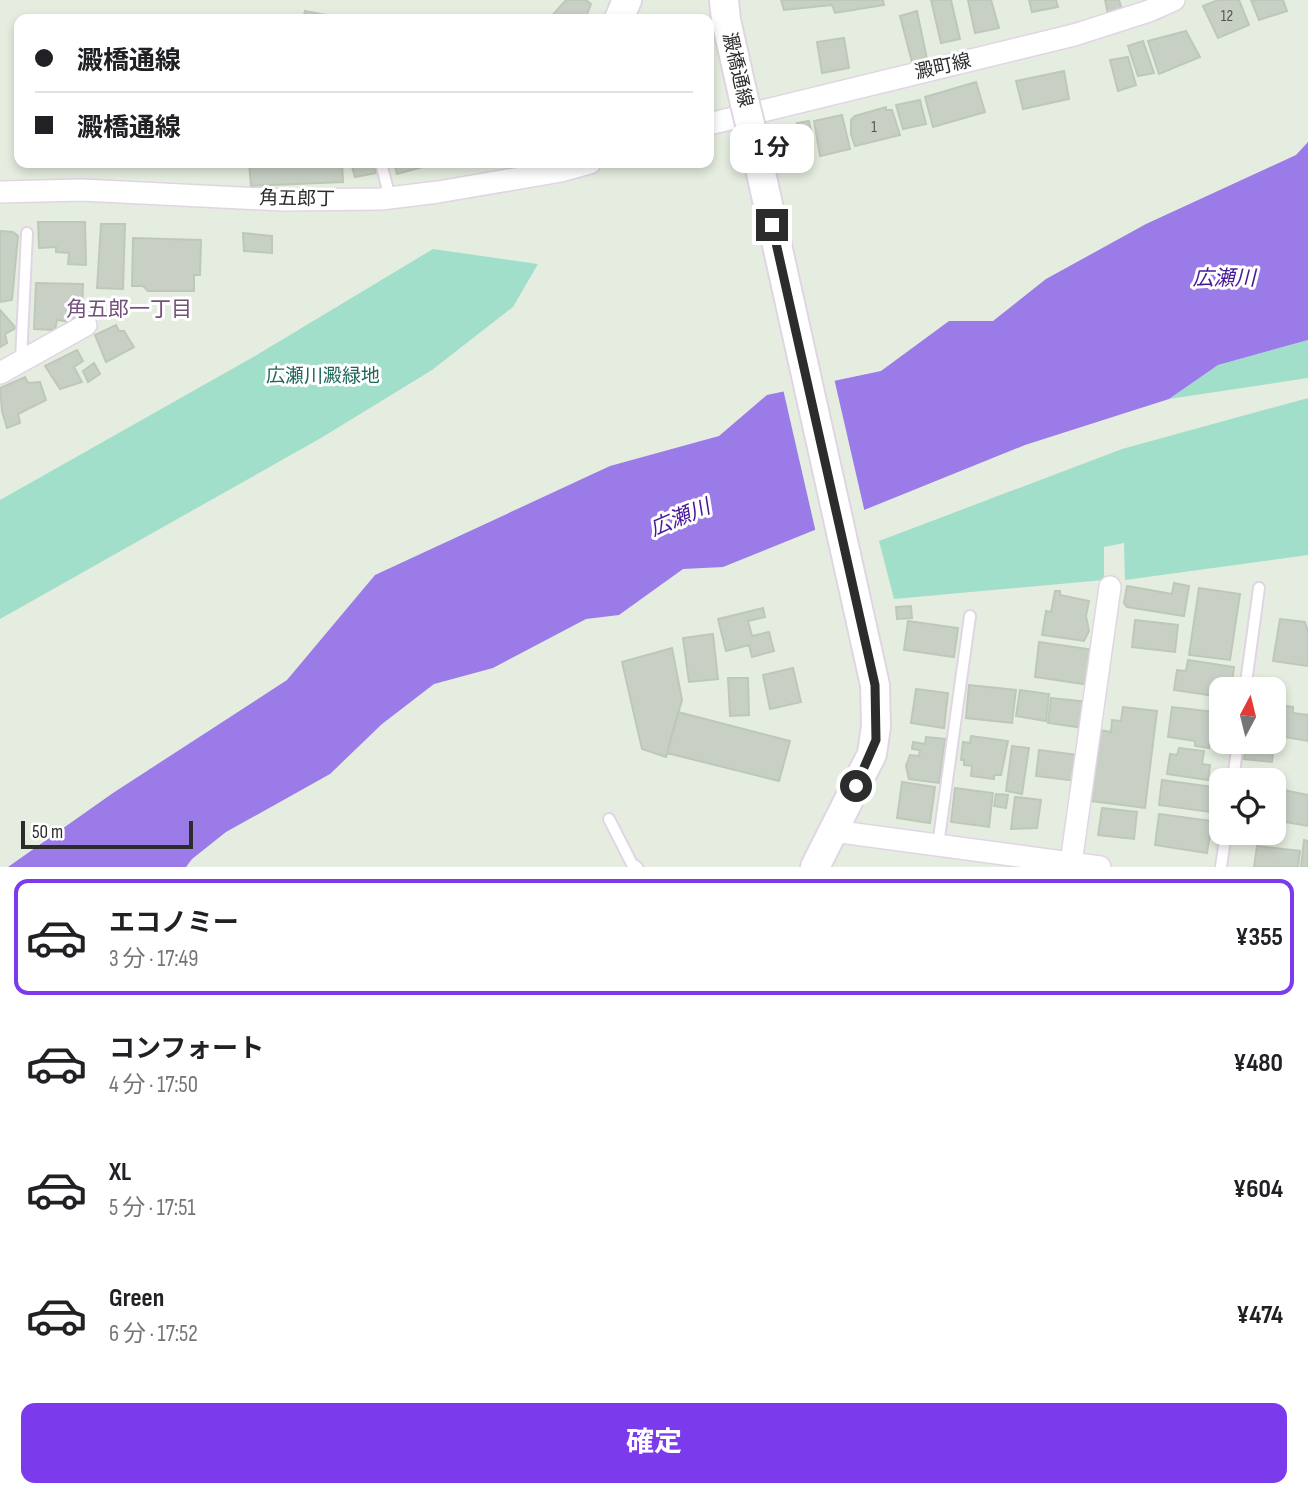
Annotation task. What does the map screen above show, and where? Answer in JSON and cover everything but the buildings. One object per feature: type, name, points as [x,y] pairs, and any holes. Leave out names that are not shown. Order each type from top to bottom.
[{"type":"street","name":"澱橋通線","points":[[724,0],[726,20],[875,685],[876,740],[872,754],[815,867]]},
{"type":"street","name":"澱町線","points":[[714,123],[1074,35],[1149,11],[1174,0]]},
{"type":"street","name":"角五郎丁","points":[[0,192],[82,190],[283,200],[390,198],[574,168]]},
{"type":"street","points":[[0,373],[86,325]]},
{"type":"street","points":[[1070,863],[1110,587]]},
{"type":"street","points":[[833,831],[1100,867]]},
{"type":"lane","points":[[382,168],[390,198]]},
{"type":"lane","points":[[21,360],[27,233]]},
{"type":"lane","points":[[1247,677],[1259,588]]},
{"type":"lane","points":[[938,845],[970,616]]},
{"type":"lane","points":[[609,818],[632,864],[637,867]]},
{"type":"lane","points":[[1221,867],[1224,845]]},
{"type":"green space","name":"広瀬川澱緑地","points":[[433,249],[538,264],[513,307],[432,370],[321,438],[0,619],[0,500],[255,356]]},
{"type":"green space","points":[[1308,340],[1308,378],[1169,399],[1218,365]]},
{"type":"green space","points":[[1308,398],[1308,555],[1125,580],[1124,543],[1104,547],[1104,580],[894,599],[879,541],[1122,449]]},
{"type":"water","name":"広瀬川","points":[[1308,142],[1308,340],[1218,365],[1169,399],[1025,445],[723,567],[683,569],[619,615],[586,619],[493,668],[434,684],[382,724],[330,774],[226,832],[186,867],[8,867],[113,793],[287,680],[375,575],[610,466],[719,436],[767,395],[881,371],[949,321],[993,321],[1046,279],[1146,224],[1296,155]]},
{"type":"pier","points":[[834,378],[865,513],[816,533],[783,389]]},
{"type":"district","name":"角五郎一丁目","points":[[129,309]]},
{"type":"route","points":[[772,225],[875,685],[876,740],[856,786]]}]
